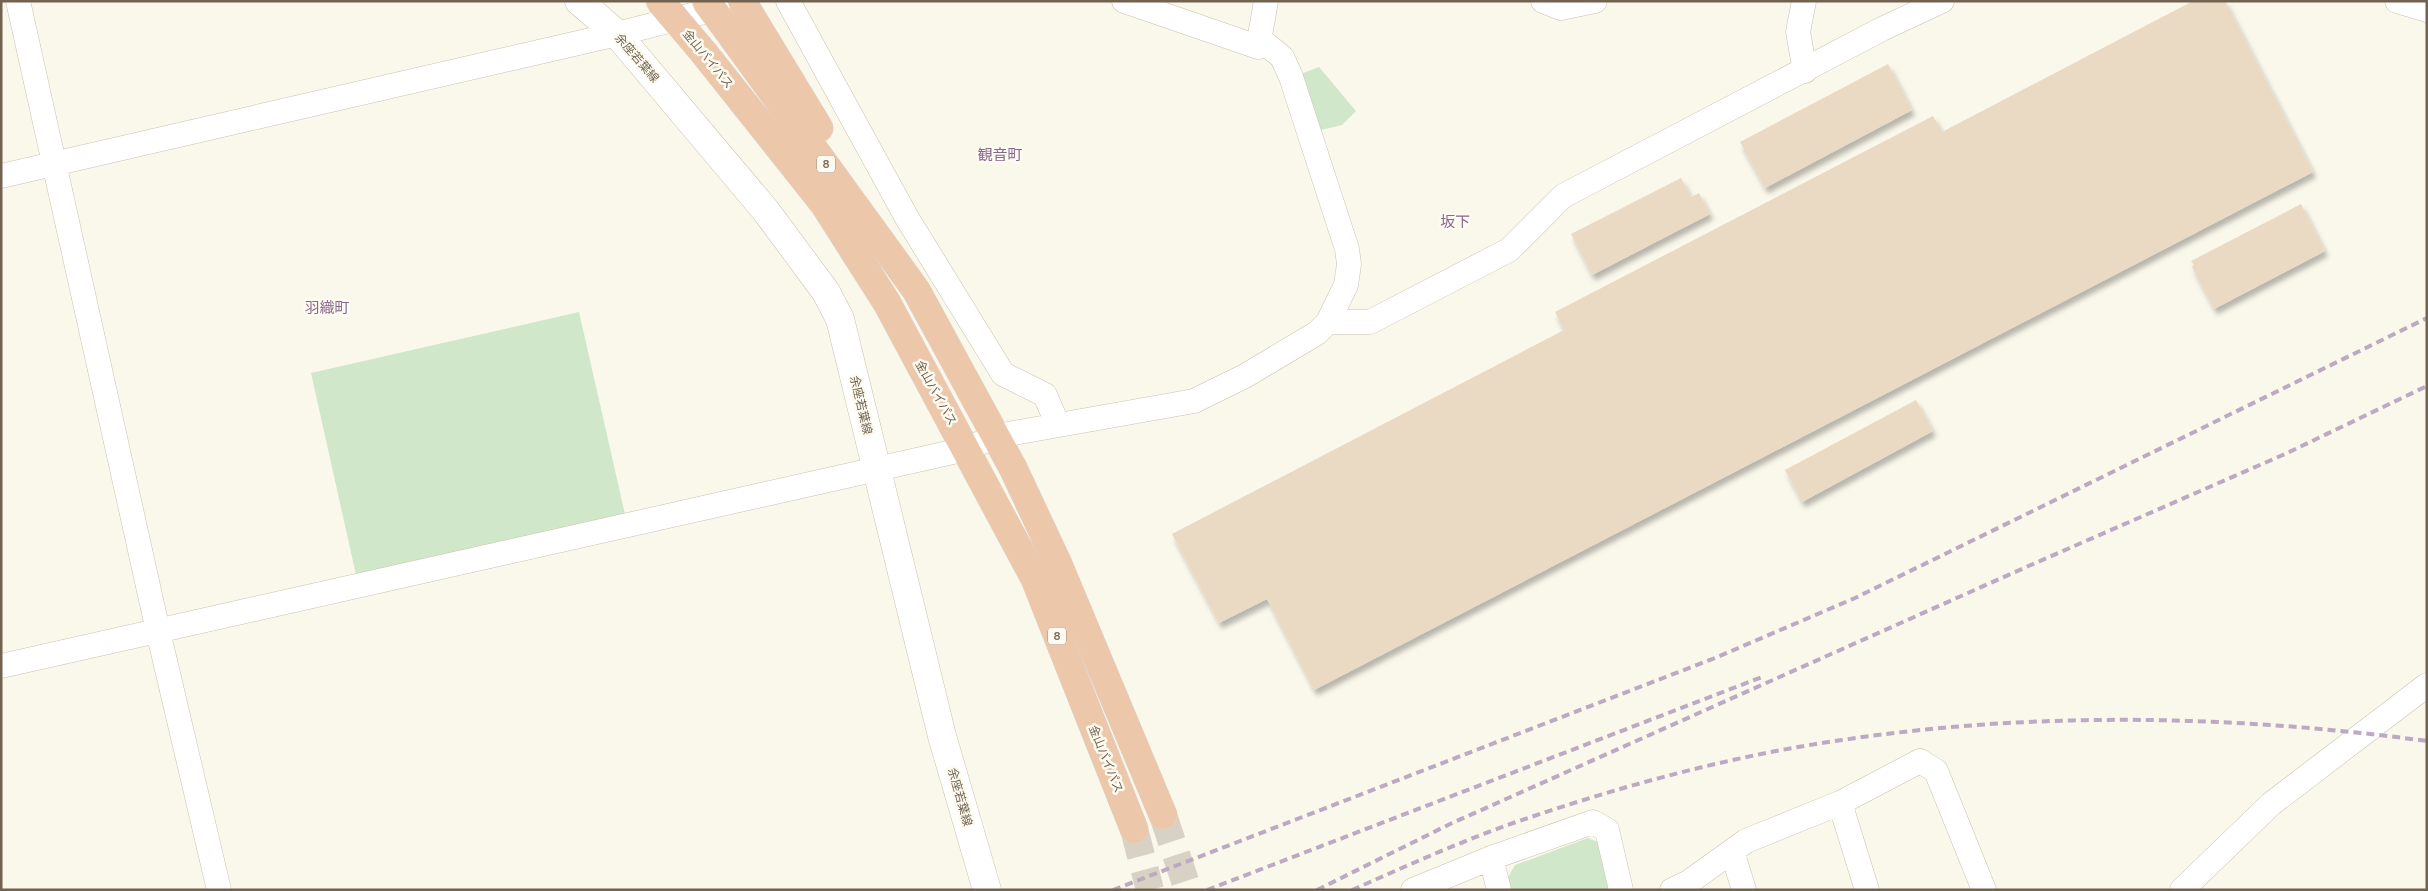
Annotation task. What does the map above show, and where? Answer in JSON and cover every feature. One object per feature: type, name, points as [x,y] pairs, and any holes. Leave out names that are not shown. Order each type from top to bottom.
[{"type":"highway","name":"金山バイパス","points":[[660,1],[718,46],[916,290],[996,436],[1058,564],[1163,815]]},
{"type":"highway","points":[[684,1],[718,46]]},
{"type":"highway","name":"金山バイパス","points":[[706,1],[718,46],[767,114],[887,303],[1035,579],[1134,829]]},
{"type":"highway","points":[[742,1],[752,13],[916,290]]},
{"type":"main road","name":"余座若葉線","points":[[579,1],[617,34],[766,211],[826,292],[840,319],[942,736],[987,890]]},
{"type":"street","points":[[18,1],[158,631],[219,890]]},
{"type":"street","points":[[788,1],[908,218],[1003,374],[1045,395],[1058,425]]},
{"type":"street","points":[[1,666],[966,449],[996,436],[1194,401],[1280,356],[1317,333],[1328,322],[1346,284],[1349,264],[1347,249],[1291,77],[1282,58],[1268,45],[1258,47],[1124,1]]},
{"type":"street","points":[[1258,47],[1266,1]]},
{"type":"street","points":[[1543,1],[1561,8],[1595,1]]},
{"type":"street","points":[[1804,1],[1798,32],[1805,71]]},
{"type":"street","points":[[1328,322],[1370,322],[1509,250],[1563,196],[1882,29],[1942,1]]},
{"type":"street","points":[[2397,1],[2427,10]]},
{"type":"street","points":[[1,176],[617,34],[752,13]]},
{"type":"street","points":[[2182,890],[2271,804],[2427,685]]},
{"type":"street","points":[[1672,890],[1690,882],[1746,841],[1840,803],[1920,761],[1936,770],[1984,890]]},
{"type":"street","points":[[1840,803],[1867,890]]},
{"type":"street","points":[[1412,890],[1491,858],[1593,822],[1607,830],[1621,890]]},
{"type":"street","points":[[1732,851],[1744,890]]},
{"type":"street","points":[[1491,858],[1499,890]]},
{"type":"green space","points":[[1319,67],[1356,111],[1342,125],[1317,131],[1298,75]]},
{"type":"green space","points":[[579,312],[627,523],[358,584],[311,373]]},
{"type":"green space","points":[[1588,838],[1600,843],[1612,890],[1510,890],[1507,879],[1515,865]]},
{"type":"building","points":[[2193,1],[2225,1],[2313,172],[1314,690],[1267,599],[1219,623],[1172,534],[1564,330],[1555,312],[1933,116],[1942,132]]},
{"type":"building","points":[[1888,64],[1912,110],[1765,188],[1740,142]]},
{"type":"building","points":[[1681,178],[1691,197],[1699,193],[1710,214],[1592,275],[1571,234]]},
{"type":"building","points":[[2301,204],[2325,251],[2214,309],[2192,267],[2194,265],[2191,261]]},
{"type":"building","points":[[1916,400],[1933,431],[1802,502],[1785,470]]},
{"type":"tunnel","points":[[1163,815],[1188,890]]},
{"type":"tunnel","points":[[1134,829],[1150,890]]},
{"type":"railway","points":[[1113,890],[1715,658],[1855,598],[2427,318]]},
{"type":"railway","points":[[1317,890],[1450,824],[2024,568],[2285,454],[2427,386]]},
{"type":"railway","points":[[1207,890],[1762,677]]},
{"type":"railway","points":[[1352,890],[1486,833],[1607,793],[1724,762],[1842,740],[1988,724],[2134,720],[2281,726],[2427,741]]},
{"type":"district","name":"観音町","points":[[1000,155]]},
{"type":"district","name":"坂下","points":[[1455,222]]},
{"type":"district","name":"羽織町","points":[[327,308]]}]
